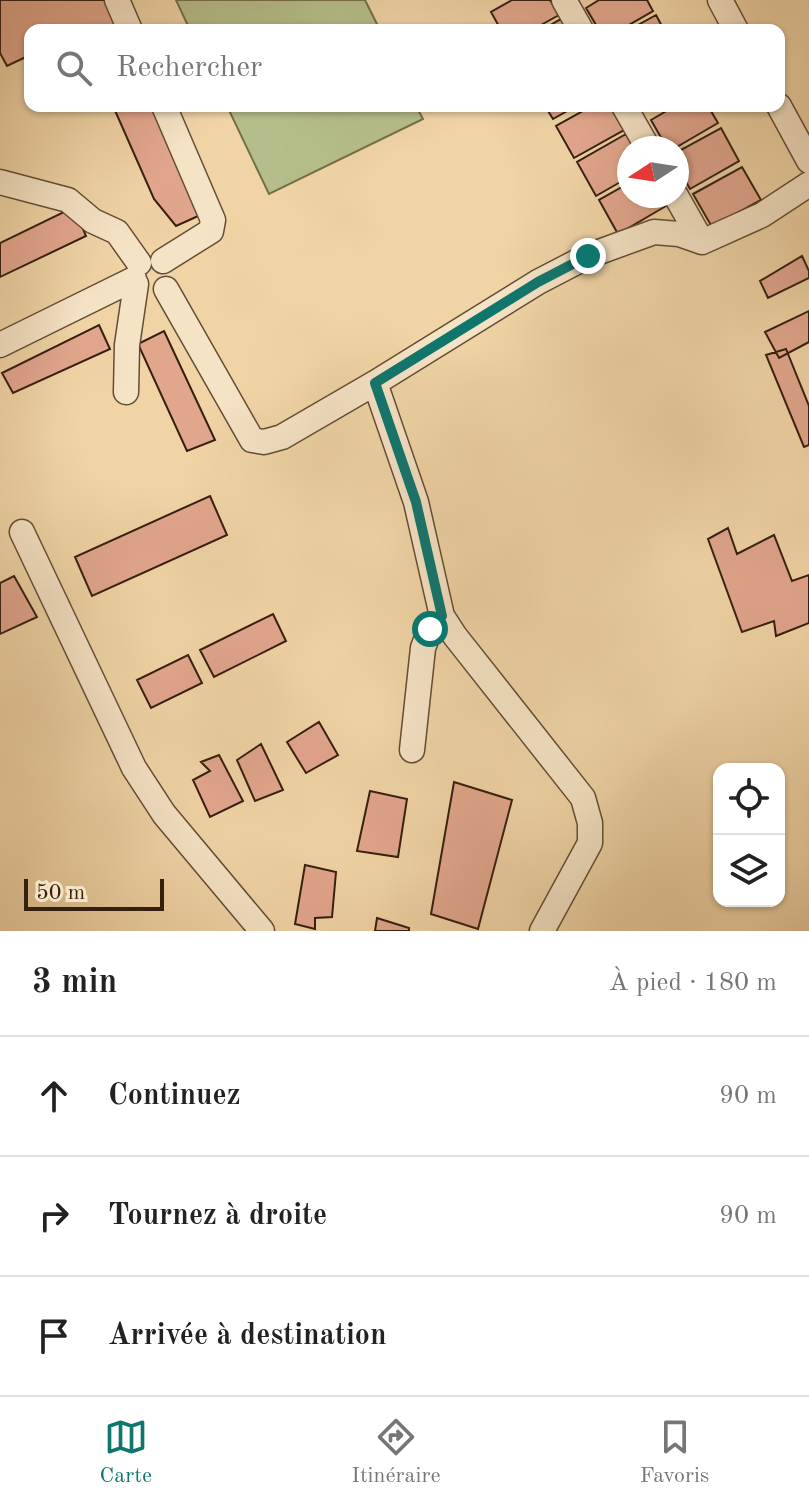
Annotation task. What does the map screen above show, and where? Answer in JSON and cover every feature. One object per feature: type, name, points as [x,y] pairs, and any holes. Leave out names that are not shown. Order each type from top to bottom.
[{"type":"lane","points":[[117,0],[127,24]]},
{"type":"lane","points":[[564,0],[578,24]]},
{"type":"lane","points":[[720,0],[733,24]]},
{"type":"lane","points":[[163,261],[211,231],[213,220],[167,112]]},
{"type":"lane","points":[[627,112],[641,136]]},
{"type":"lane","points":[[782,112],[809,161]]},
{"type":"lane","points":[[0,182],[68,200],[93,221],[117,232],[136,275],[149,294],[166,289],[170,283],[170,271],[163,261],[153,257],[136,275],[0,345]]},
{"type":"lane","points":[[166,289],[252,440],[264,442],[282,437],[538,282],[588,256],[654,232],[679,234],[702,242],[762,215],[809,184]]},
{"type":"lane","points":[[683,208],[702,242]]},
{"type":"lane","points":[[126,392],[127,345],[136,275]]},
{"type":"lane","points":[[375,383],[416,502],[442,616],[583,798],[590,823],[590,843],[542,931]]},
{"type":"lane","points":[[22,532],[134,768],[164,814],[262,931]]},
{"type":"lane","points":[[412,750],[423,648],[430,629],[442,616]]},
{"type":"green space","points":[[176,0],[365,0],[377,24],[187,24]]},
{"type":"green space","points":[[230,112],[419,112],[423,119],[269,194]]},
{"type":"building","points":[[0,0],[110,0],[120,24],[24,24],[24,58],[7,66],[0,53]]},
{"type":"building","points":[[512,0],[550,0],[559,15],[543,24],[498,24],[491,12]]},
{"type":"building","points":[[599,0],[647,0],[653,11],[630,24],[595,24],[586,8]]},
{"type":"building","points":[[656,15],[661,24],[640,24]]},
{"type":"building","points":[[116,112],[160,112],[205,213],[176,226],[154,199]]},
{"type":"building","points":[[549,112],[565,112],[553,119]]},
{"type":"building","points":[[581,112],[614,112],[624,130],[574,158],[556,126]]},
{"type":"building","points":[[665,112],[712,112],[718,123],[689,140],[689,136],[660,136],[651,120]]},
{"type":"building","points":[[721,128],[739,161],[690,189],[689,145]]},
{"type":"building","points":[[617,139],[617,184],[596,196],[577,162]]},
{"type":"building","points":[[742,167],[761,200],[712,227],[693,194]]},
{"type":"building","points":[[617,190],[617,208],[663,208],[618,234],[599,200]]},
{"type":"building","points":[[74,207],[86,236],[0,277],[0,243]]},
{"type":"building","points":[[802,256],[809,278],[768,298],[760,281]]},
{"type":"building","points":[[809,311],[809,342],[779,358],[765,332]]},
{"type":"building","points":[[99,325],[110,349],[13,393],[2,373]]},
{"type":"building","points":[[164,331],[215,440],[187,451],[138,344]]},
{"type":"building","points":[[786,349],[809,406],[809,445],[804,447],[766,355]]},
{"type":"building","points":[[210,496],[227,535],[92,596],[75,557]]},
{"type":"building","points":[[728,528],[737,554],[774,535],[792,581],[809,575],[809,623],[776,636],[774,621],[742,632],[708,539]]},
{"type":"building","points":[[14,576],[37,617],[0,634],[0,583]]},
{"type":"building","points":[[273,614],[286,641],[214,677],[200,650]]},
{"type":"building","points":[[188,655],[202,683],[151,708],[137,680]]},
{"type":"building","points":[[319,722],[338,755],[306,773],[287,742]]},
{"type":"building","points":[[261,744],[283,790],[255,801],[237,760]]},
{"type":"building","points":[[219,755],[243,801],[210,817],[193,780],[210,771],[201,762]]},
{"type":"building","points":[[454,782],[512,800],[478,929],[431,914]]},
{"type":"building","points":[[370,791],[407,799],[398,857],[357,851]]},
{"type":"building","points":[[305,865],[336,872],[332,917],[315,918],[315,929],[295,924]]},
{"type":"building","points":[[377,918],[409,928],[409,931],[375,931]]},
{"type":"route","points":[[430,629],[442,616],[416,502],[375,383],[538,282],[588,256]]}]
